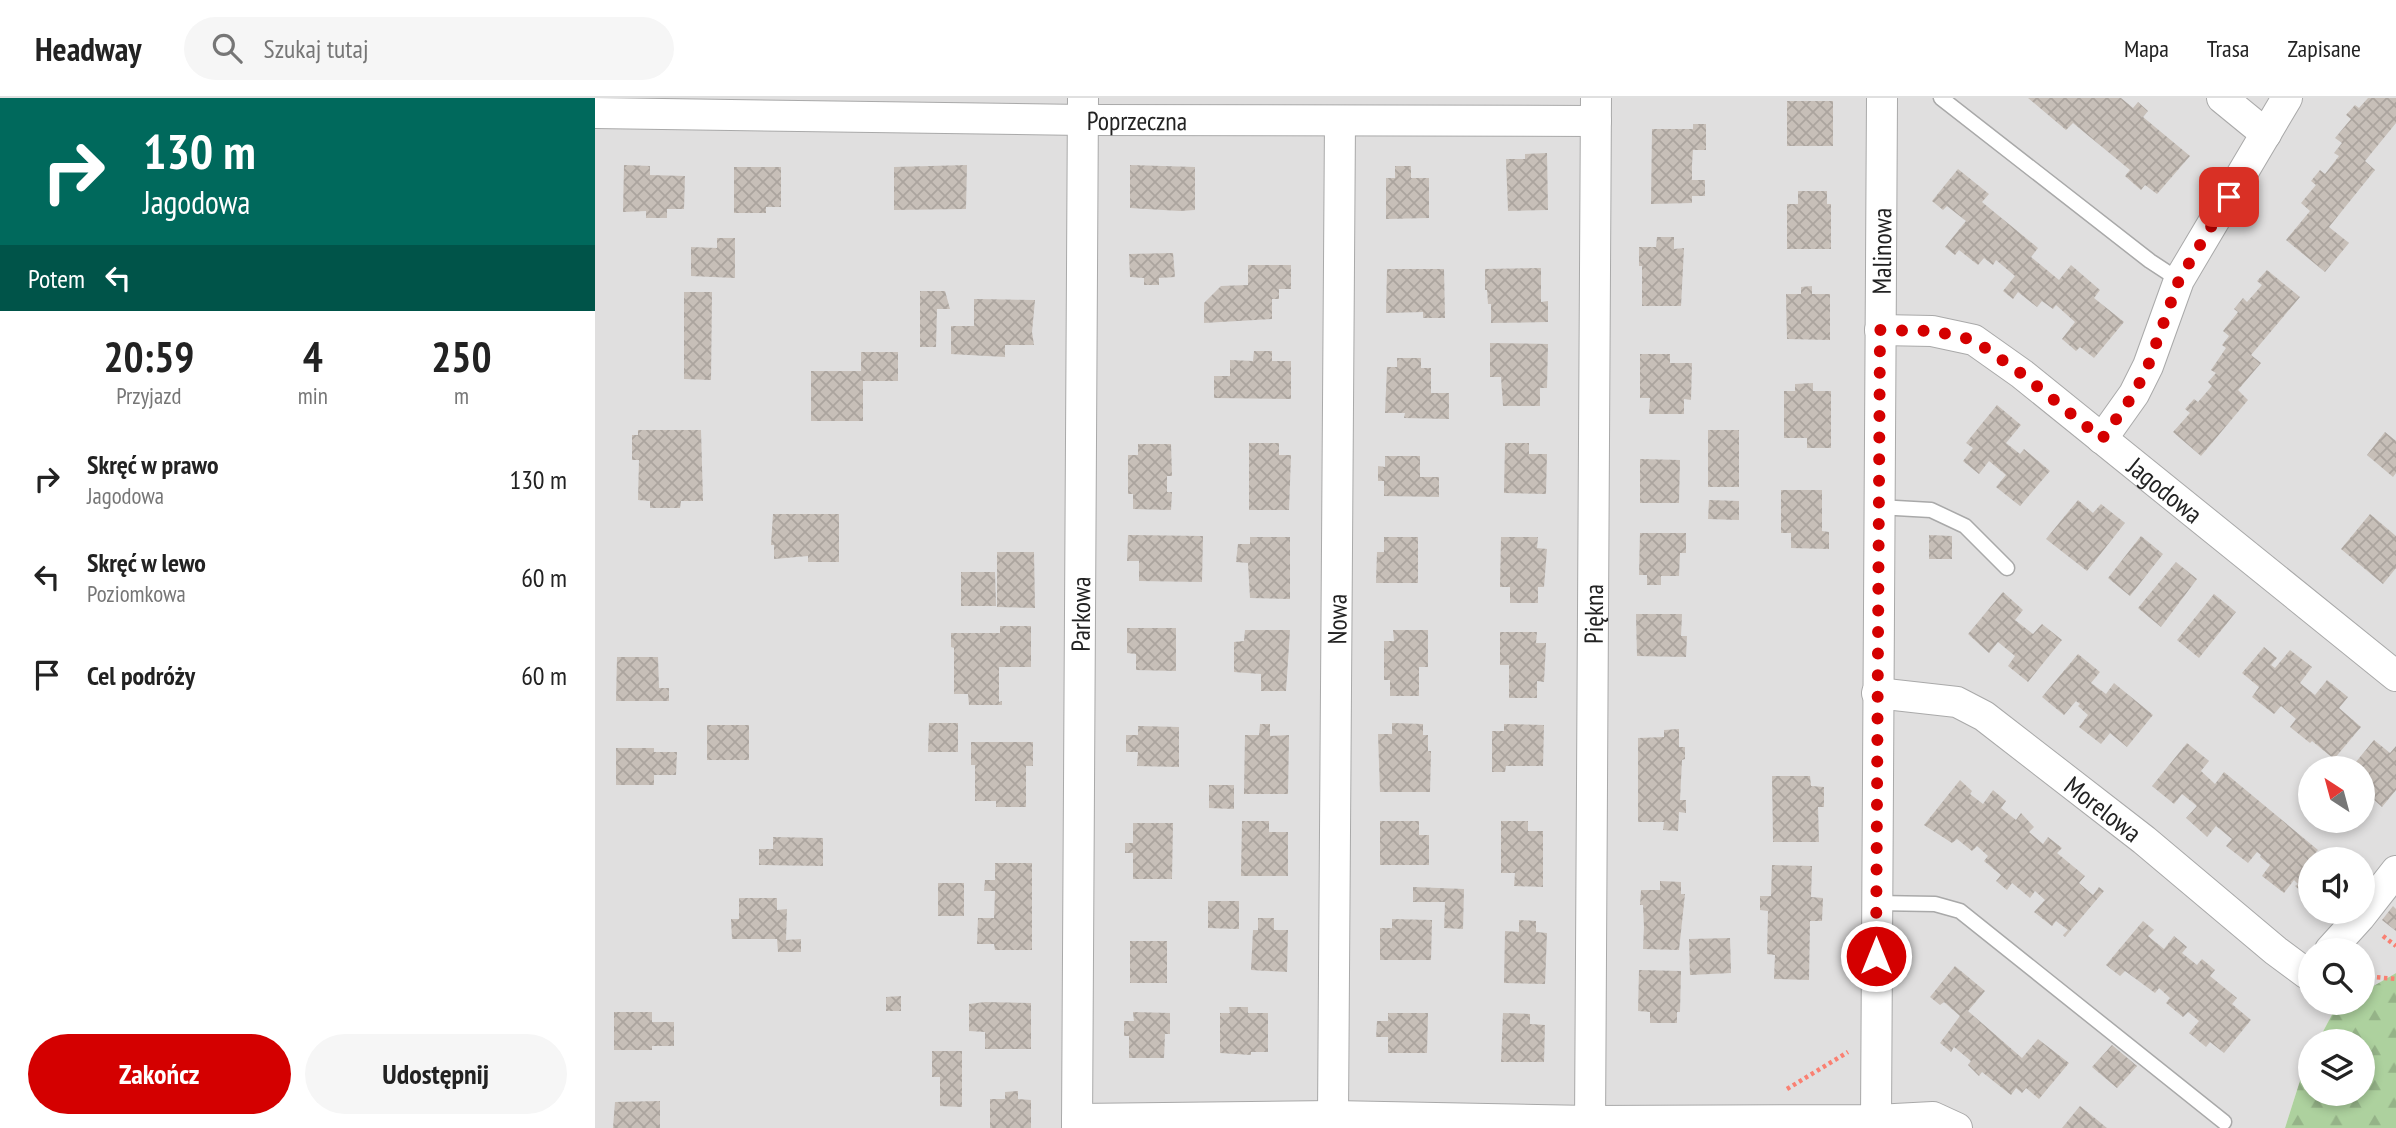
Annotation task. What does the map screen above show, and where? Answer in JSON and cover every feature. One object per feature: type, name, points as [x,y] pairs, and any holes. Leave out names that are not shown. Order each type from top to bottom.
[{"type":"street","name":"Malinowa","points":[[1876,1120],[1881,98]]},
{"type":"street","points":[[2222,98],[2266,134]]},
{"type":"street","points":[[2102,439],[2134,394],[2148,366],[2179,280],[2287,98]]},
{"type":"street","name":"Poprzeczna","points":[[595,113],[1083,109],[1340,121],[1596,109]]},
{"type":"street","name":"Parkowa","points":[[1077,1123],[1083,109]]},
{"type":"street","name":"Piękna","points":[[1590,1125],[1596,109]]},
{"type":"street","name":"Nowa","points":[[1333,1116],[1340,121]]},
{"type":"street","name":"Jagodowa","points":[[1880,330],[1933,331],[1974,340],[2022,374],[2396,676]]},
{"type":"street","name":"Morelowa","points":[[1877,693],[1957,702],[1984,716],[2144,840],[2276,951],[2298,966]]},
{"type":"street","points":[[2341,938],[2396,871]]},
{"type":"street","points":[[1077,1123],[1333,1116],[1590,1125],[1933,1117],[1957,1128]]},
{"type":"lane","points":[[1941,98],[2150,261],[2179,280]]},
{"type":"lane","points":[[1878,507],[1931,510],[1965,526],[2007,568]]},
{"type":"lane","points":[[1876,903],[1935,904],[1960,911],[2224,1122]]},
{"type":"path","points":[[2375,977],[2396,979]]},
{"type":"path","points":[[1782,1092],[1876,1036]]},
{"type":"shaded area","points":[[595,98],[2396,98],[2396,973],[2375,985],[2375,938],[2298,938],[2298,1015],[2332,1015],[2324,1029],[2298,1029],[2298,1087],[2285,1128],[595,1128]]},
{"type":"green space","points":[[2396,973],[2396,1128],[2285,1128],[2298,1087],[2298,1106],[2375,1106],[2375,1029],[2324,1029],[2332,1015],[2375,1015],[2375,985]]},
{"type":"building","points":[[2028,98],[2121,98],[2133,108],[2138,102],[2148,111],[2143,117],[2190,156],[2157,194],[2145,185],[2141,190],[2125,176],[2130,170],[2073,123],[2066,130]]},
{"type":"building","points":[[2368,98],[2396,98],[2396,123],[2365,161],[2375,170],[2329,227],[2349,243],[2325,272],[2286,240],[2310,211],[2301,203],[2316,185],[2311,181],[2320,170],[2325,174],[2339,156],[2334,153],[2342,143],[2335,138],[2351,119],[2346,115],[2355,105],[2359,108]]},
{"type":"building","points":[[1787,101],[1833,101],[1833,146],[1787,146]]},
{"type":"building","points":[[1693,124],[1706,124],[1706,150],[1693,150],[1692,164],[1692,180],[1705,180],[1705,196],[1692,196],[1692,203],[1651,204],[1652,129],[1693,129]]},
{"type":"building","points":[[1547,153],[1548,210],[1508,211],[1506,159],[1525,159],[1525,154]]},
{"type":"building","points":[[624,165],[650,166],[650,175],[685,176],[684,209],[667,209],[667,218],[646,218],[646,211],[623,212]]},
{"type":"building","points":[[967,165],[966,209],[894,210],[894,167]]},
{"type":"building","points":[[1130,165],[1195,167],[1195,210],[1130,208]]},
{"type":"building","points":[[1395,166],[1411,166],[1411,178],[1429,178],[1429,218],[1386,219],[1386,178],[1395,178]]},
{"type":"building","points":[[734,167],[781,167],[781,207],[766,207],[766,213],[734,213]]},
{"type":"building","points":[[1958,169],[1989,194],[1982,202],[2038,248],[2031,257],[2059,280],[2071,265],[2100,290],[2094,298],[2124,322],[2094,358],[2080,347],[2076,351],[2062,339],[2075,322],[2056,305],[2053,309],[2042,301],[2037,307],[2018,292],[2013,299],[2003,291],[2015,276],[1996,260],[1993,265],[1984,258],[1978,265],[1959,250],[1955,255],[1945,247],[1966,221],[1947,206],[1943,210],[1932,201]]},
{"type":"building","points":[[1798,191],[1827,191],[1827,204],[1831,204],[1831,249],[1787,249],[1787,204],[1798,204]]},
{"type":"building","points":[[1657,237],[1674,237],[1674,249],[1684,248],[1681,306],[1642,306],[1639,247],[1656,247]]},
{"type":"building","points":[[717,238],[735,238],[735,278],[691,276],[691,247],[717,248]]},
{"type":"building","points":[[1173,253],[1175,277],[1159,278],[1159,285],[1144,285],[1144,278],[1130,277],[1129,254]]},
{"type":"building","points":[[1248,265],[1291,265],[1291,289],[1279,289],[1279,299],[1272,299],[1272,319],[1204,323],[1204,303],[1221,286],[1248,285]]},
{"type":"building","points":[[1541,268],[1541,302],[1548,301],[1548,322],[1491,323],[1491,304],[1488,304],[1485,290],[1485,269]]},
{"type":"building","points":[[1387,269],[1444,269],[1445,318],[1423,318],[1423,312],[1386,313]]},
{"type":"building","points":[[2267,270],[2300,297],[2251,355],[2261,363],[2238,390],[2248,400],[2201,456],[2173,432],[2190,413],[2185,409],[2194,399],[2198,402],[2212,386],[2208,382],[2216,373],[2211,370],[2226,348],[2222,345],[2229,336],[2223,331],[2238,312],[2234,309],[2243,298],[2247,302],[2262,285],[2257,281]]},
{"type":"building","points":[[1812,286],[1812,294],[1830,294],[1830,340],[1787,339],[1786,294],[1801,294],[1801,287]]},
{"type":"building","points":[[920,291],[945,291],[950,309],[937,309],[936,347],[920,347]]},
{"type":"building","points":[[684,292],[712,292],[711,380],[684,379]]},
{"type":"building","points":[[974,299],[1035,300],[1032,332],[1034,345],[1005,345],[1005,357],[951,354],[951,326],[974,326]]},
{"type":"building","points":[[1490,343],[1548,344],[1547,388],[1540,388],[1540,406],[1503,406],[1501,377],[1490,377]]},
{"type":"building","points":[[1254,351],[1272,351],[1272,361],[1291,361],[1291,399],[1214,398],[1214,376],[1230,376],[1230,360],[1253,361]]},
{"type":"building","points":[[861,352],[898,352],[898,381],[863,381],[863,421],[811,421],[811,371],[861,371]]},
{"type":"building","points":[[1640,354],[1670,354],[1670,363],[1692,363],[1691,400],[1684,399],[1684,414],[1649,414],[1650,398],[1640,398]]},
{"type":"building","points":[[1397,358],[1421,358],[1421,368],[1431,368],[1431,393],[1449,393],[1449,419],[1404,418],[1405,413],[1385,413],[1387,367],[1397,367]]},
{"type":"building","points":[[1813,383],[1813,391],[1831,391],[1831,448],[1807,448],[1807,438],[1784,438],[1784,391],[1795,391],[1795,384]]},
{"type":"building","points":[[1997,405],[2021,425],[2006,443],[2020,454],[2024,449],[2050,471],[2020,506],[1996,487],[2006,475],[1989,461],[1979,474],[1963,461],[1973,448],[1966,443]]},
{"type":"building","points":[[638,430],[701,430],[703,501],[681,501],[680,508],[650,508],[650,501],[638,500],[639,460],[632,460],[632,435],[638,435]]},
{"type":"building","points":[[1708,430],[1739,430],[1739,487],[1708,487]]},
{"type":"building","points":[[2385,432],[2396,441],[2396,473],[2393,477],[2367,455]]},
{"type":"building","points":[[1249,443],[1279,443],[1279,455],[1291,455],[1289,510],[1249,510]]},
{"type":"building","points":[[1505,443],[1529,443],[1529,454],[1547,454],[1546,494],[1504,493]]},
{"type":"building","points":[[1138,444],[1171,444],[1172,476],[1167,476],[1167,492],[1172,492],[1171,510],[1133,509],[1133,494],[1128,494],[1128,455],[1138,455]]},
{"type":"building","points":[[1385,456],[1420,456],[1420,477],[1439,477],[1439,497],[1384,496],[1384,481],[1378,481],[1378,466],[1385,467]]},
{"type":"building","points":[[1640,459],[1680,460],[1679,503],[1640,503]]},
{"type":"building","points":[[1781,490],[1822,490],[1822,531],[1829,532],[1829,549],[1791,548],[1791,533],[1781,533]]},
{"type":"building","points":[[1709,500],[1739,501],[1739,520],[1708,519]]},
{"type":"building","points":[[2078,500],[2093,513],[2101,504],[2125,523],[2087,571],[2046,539]]},
{"type":"building","points":[[773,514],[839,514],[839,562],[808,562],[808,556],[774,559],[774,545],[771,545]]},
{"type":"building","points":[[2370,514],[2396,536],[2396,568],[2383,584],[2341,549]]},
{"type":"building","points":[[1640,533],[1686,533],[1686,553],[1680,553],[1679,576],[1661,576],[1661,585],[1647,585],[1647,575],[1639,575]]},
{"type":"building","points":[[1128,535],[1203,536],[1202,582],[1139,581],[1139,561],[1127,561]]},
{"type":"building","points":[[1929,535],[1952,536],[1952,559],[1929,559]]},
{"type":"building","points":[[2141,536],[2163,554],[2130,596],[2108,578]]},
{"type":"building","points":[[1250,537],[1290,537],[1290,599],[1250,598],[1248,563],[1236,562],[1238,544],[1250,544]]},
{"type":"building","points":[[1384,537],[1418,537],[1418,583],[1376,583],[1377,552],[1384,552]]},
{"type":"building","points":[[1501,537],[1538,537],[1537,548],[1547,549],[1544,587],[1538,587],[1538,603],[1510,603],[1510,587],[1500,587]]},
{"type":"building","points":[[997,552],[1034,552],[1035,608],[997,607]]},
{"type":"building","points":[[2176,562],[2197,579],[2161,627],[2138,608]]},
{"type":"building","points":[[961,572],[995,572],[996,606],[961,606]]},
{"type":"building","points":[[2003,592],[2023,610],[2015,620],[2033,634],[2042,624],[2062,640],[2028,682],[2008,666],[2015,656],[1998,642],[1989,653],[1968,634]]},
{"type":"building","points":[[2214,594],[2236,612],[2199,658],[2177,640]]},
{"type":"building","points":[[1636,614],[1682,614],[1681,636],[1687,636],[1686,657],[1637,656]]},
{"type":"building","points":[[1000,626],[1031,626],[1031,667],[999,667],[999,702],[1002,701],[1002,705],[969,705],[968,694],[954,694],[954,648],[951,647],[951,633],[1000,633]]},
{"type":"building","points":[[1127,628],[1176,628],[1176,671],[1136,670],[1136,654],[1127,653]]},
{"type":"building","points":[[1245,630],[1290,630],[1286,691],[1261,691],[1261,674],[1234,672],[1234,642],[1244,641]]},
{"type":"building","points":[[1393,630],[1428,630],[1428,667],[1419,667],[1419,696],[1390,696],[1390,680],[1384,680],[1384,641],[1394,641]]},
{"type":"building","points":[[1500,632],[1537,632],[1536,643],[1546,643],[1544,682],[1537,681],[1537,698],[1509,698],[1509,665],[1500,665]]},
{"type":"building","points":[[2264,647],[2277,658],[2271,665],[2275,668],[2290,650],[2312,667],[2300,683],[2315,695],[2327,680],[2348,697],[2339,708],[2361,727],[2337,756],[2330,756],[2290,727],[2296,719],[2281,706],[2274,714],[2252,697],[2259,687],[2242,673]]},
{"type":"building","points":[[2078,654],[2100,672],[2091,683],[2106,694],[2114,683],[2153,715],[2127,747],[2110,733],[2101,744],[2079,727],[2088,715],[2076,701],[2064,715],[2042,697]]},
{"type":"building","points":[[617,657],[658,657],[659,688],[669,688],[669,701],[616,701]]},
{"type":"building","points":[[929,723],[958,723],[958,752],[928,752]]},
{"type":"building","points":[[1392,723],[1423,724],[1423,735],[1428,735],[1428,751],[1431,751],[1430,792],[1380,792],[1378,734],[1392,734]]},
{"type":"building","points":[[1260,724],[1270,724],[1270,736],[1289,735],[1288,794],[1244,794],[1245,735],[1259,735]]},
{"type":"building","points":[[1504,724],[1544,725],[1543,766],[1506,766],[1505,772],[1492,772],[1492,731],[1504,731]]},
{"type":"building","points":[[707,725],[749,725],[749,760],[707,760]]},
{"type":"building","points":[[1138,726],[1179,727],[1179,767],[1137,766],[1138,752],[1126,752],[1126,735],[1138,735]]},
{"type":"building","points":[[1679,729],[1679,747],[1685,747],[1680,800],[1686,800],[1686,813],[1679,812],[1678,831],[1663,830],[1664,822],[1638,822],[1638,738],[1664,737],[1664,730]]},
{"type":"building","points":[[2374,740],[2390,753],[2396,746],[2396,790],[2382,807],[2375,801],[2375,756],[2361,756]]},
{"type":"building","points":[[971,742],[1033,742],[1033,766],[1026,766],[1026,807],[996,807],[996,801],[975,801],[975,765],[971,765]]},
{"type":"building","points":[[2187,743],[2209,761],[2201,771],[2215,784],[2224,772],[2314,847],[2298,847],[2298,884],[2294,880],[2284,893],[2262,876],[2270,865],[2261,855],[2257,852],[2248,863],[2226,846],[2232,839],[2216,826],[2207,837],[2186,818],[2197,806],[2182,794],[2174,804],[2152,786]]},
{"type":"building","points":[[616,748],[654,748],[654,752],[677,752],[676,775],[654,775],[654,785],[616,785]]},
{"type":"building","points":[[1772,776],[1810,776],[1811,786],[1824,787],[1824,807],[1818,807],[1819,842],[1773,842]]},
{"type":"building","points":[[1960,780],[1972,791],[1970,794],[1983,804],[1993,790],[2006,801],[2001,808],[2016,820],[2021,813],[2034,827],[2029,832],[2043,844],[2048,837],[2062,848],[2057,853],[2085,876],[2079,883],[2093,895],[2099,887],[2104,891],[2065,937],[2063,935],[2068,930],[2056,921],[2052,926],[2034,912],[2045,900],[2035,891],[2030,898],[2012,883],[2007,890],[1996,881],[2001,875],[1984,861],[1988,856],[1977,846],[1972,851],[1957,839],[1952,843],[1924,825]]},
{"type":"building","points":[[1209,785],[1234,785],[1234,809],[1209,808]]},
{"type":"building","points":[[1242,821],[1269,821],[1269,832],[1288,832],[1288,876],[1241,876]]},
{"type":"building","points":[[1380,821],[1419,821],[1419,835],[1429,835],[1429,865],[1380,865]]},
{"type":"building","points":[[1501,821],[1528,821],[1528,831],[1543,831],[1543,887],[1514,886],[1515,873],[1501,873]]},
{"type":"building","points":[[1133,823],[1173,823],[1172,879],[1133,879],[1133,853],[1125,853],[1125,843],[1133,843]]},
{"type":"building","points":[[773,837],[823,838],[823,866],[759,865],[759,849],[773,849]]},
{"type":"building","points":[[995,863],[1032,863],[1032,950],[995,950],[994,944],[977,944],[978,918],[994,918],[995,891],[984,891],[985,880],[995,880]]},
{"type":"building","points":[[1772,865],[1812,866],[1811,897],[1823,898],[1822,921],[1810,921],[1809,980],[1774,979],[1775,955],[1767,954],[1768,911],[1760,910],[1760,896],[1771,896]]},
{"type":"building","points":[[1660,881],[1681,882],[1681,894],[1685,894],[1679,950],[1643,949],[1641,890],[1660,890]]},
{"type":"building","points":[[938,883],[964,883],[964,916],[938,916]]},
{"type":"building","points":[[1413,887],[1464,889],[1463,929],[1444,928],[1445,902],[1413,902]]},
{"type":"building","points":[[739,898],[777,898],[777,910],[787,909],[786,940],[801,939],[801,952],[778,952],[777,939],[732,939],[731,919],[739,919]]},
{"type":"building","points":[[1208,901],[1239,901],[1239,929],[1208,928]]},
{"type":"building","points":[[2393,906],[2396,909],[2396,931],[2382,920]]},
{"type":"building","points":[[1258,918],[1274,918],[1274,930],[1288,930],[1287,972],[1251,970],[1253,930],[1258,930]]},
{"type":"building","points":[[1392,919],[1432,920],[1431,960],[1380,960],[1380,928],[1392,928]]},
{"type":"building","points":[[1519,920],[1536,921],[1536,932],[1547,933],[1545,984],[1504,983],[1505,931],[1519,932]]},
{"type":"building","points":[[2143,921],[2154,930],[2148,936],[2164,949],[2174,936],[2187,947],[2182,953],[2197,965],[2202,959],[2215,970],[2210,976],[2237,998],[2232,1004],[2251,1020],[2224,1053],[2210,1042],[2206,1047],[2189,1033],[2199,1021],[2188,1012],[2183,1017],[2166,1003],[2170,998],[2159,988],[2155,993],[2125,971],[2120,976],[2106,965]]},
{"type":"building","points":[[1730,938],[1731,973],[1690,975],[1689,939]]},
{"type":"building","points":[[1130,941],[1167,941],[1167,983],[1130,983]]},
{"type":"building","points":[[1955,966],[1985,991],[1968,1011],[2022,1058],[2038,1039],[2069,1063],[2039,1099],[2026,1088],[2022,1093],[2016,1088],[2011,1095],[1982,1072],[1979,1076],[1968,1065],[1971,1061],[1954,1047],[1951,1052],[1940,1043],[1960,1016],[1944,1002],[1940,1005],[1930,997]]},
{"type":"building","points":[[1639,970],[1681,971],[1680,1012],[1677,1012],[1677,1023],[1650,1023],[1650,1012],[1638,1011]]},
{"type":"building","points":[[901,996],[901,1011],[886,1011],[886,997]]},
{"type":"building","points":[[1031,1003],[1031,1049],[985,1049],[985,1032],[969,1031],[969,1004]]},
{"type":"building","points":[[1229,1007],[1248,1007],[1248,1013],[1268,1013],[1268,1052],[1251,1052],[1251,1055],[1220,1053],[1220,1013],[1230,1013]]},
{"type":"building","points":[[614,1012],[652,1012],[652,1022],[674,1022],[674,1046],[652,1046],[652,1050],[614,1050]]},
{"type":"building","points":[[1133,1012],[1170,1013],[1170,1034],[1165,1034],[1164,1058],[1129,1058],[1129,1036],[1124,1036],[1124,1021],[1134,1021]]},
{"type":"building","points":[[1388,1013],[1428,1013],[1427,1053],[1388,1053],[1388,1037],[1376,1037],[1377,1021],[1388,1021]]},
{"type":"building","points":[[1503,1013],[1530,1014],[1530,1024],[1545,1025],[1544,1062],[1501,1062]]},
{"type":"building","points":[[2112,1045],[2137,1066],[2117,1088],[2092,1067]]},
{"type":"building","points":[[932,1051],[962,1051],[962,1107],[940,1106],[940,1077],[932,1077]]},
{"type":"building","points":[[1018,1091],[1018,1099],[1031,1100],[1031,1128],[990,1128],[990,1099],[1005,1099],[1005,1092]]},
{"type":"building","points":[[660,1101],[660,1128],[613,1128],[615,1102]]},
{"type":"building","points":[[2080,1106],[2107,1128],[2062,1128]]},
{"type":"route","points":[[1876,956],[1880,330],[1933,331],[1974,340],[2022,374],[2102,439],[2134,394],[2148,366],[2179,280],[2229,197]]}]
